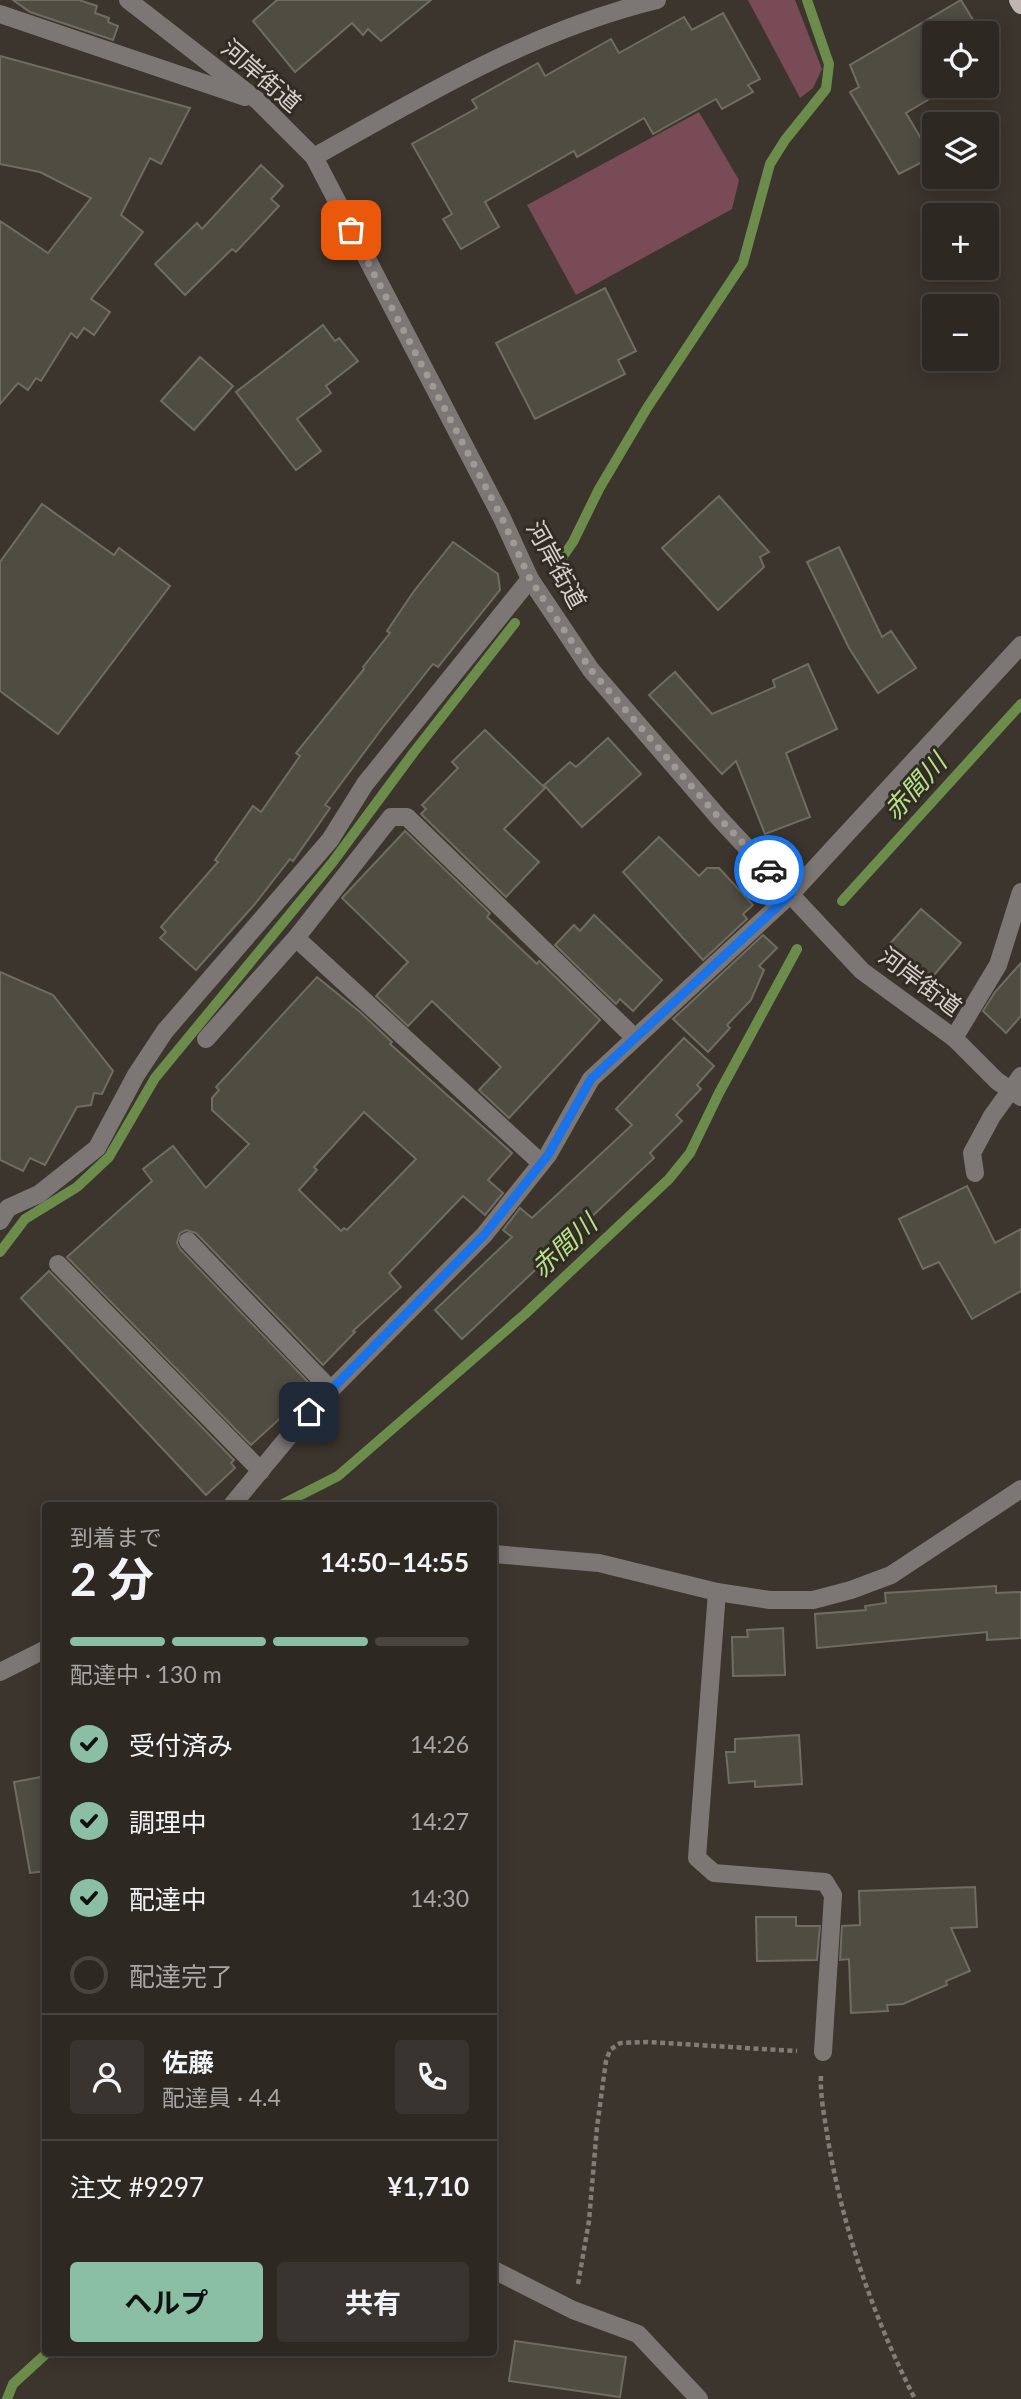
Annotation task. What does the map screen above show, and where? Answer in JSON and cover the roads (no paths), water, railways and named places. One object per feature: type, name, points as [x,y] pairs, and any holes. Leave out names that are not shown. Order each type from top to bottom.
[{"type":"main road","points":[[1018,0],[1021,5]]},
{"type":"street","name":"河岸街道","points":[[128,0],[258,102],[314,158],[502,518],[530,579],[591,670],[720,819],[862,971],[954,1038],[997,1081],[1017,1088]]},
{"type":"street","points":[[145,13],[159,0]]},
{"type":"street","points":[[314,158],[475,67],[546,36],[637,2],[657,0]]},
{"type":"street","points":[[0,14],[258,102]]},
{"type":"street","points":[[3,1211],[39,1194],[97,1148],[136,1075],[166,1031],[330,840],[365,784],[530,579]]},
{"type":"street","points":[[235,1502],[331,1390],[484,1235],[541,1163],[591,1079],[791,894],[1021,645]]},
{"type":"street","points":[[206,1039],[296,938],[391,817],[407,817],[635,1038]]},
{"type":"street","points":[[954,1038],[998,965],[1021,892]]},
{"type":"street","points":[[296,938],[541,1163]]},
{"type":"street","points":[[975,1173],[972,1153],[1017,1088]]},
{"type":"street","points":[[188,1241],[331,1390]]},
{"type":"street","points":[[58,1264],[261,1471]]},
{"type":"street","points":[[497,1554],[599,1563],[716,1592],[770,1600],[813,1600],[852,1590],[891,1574],[1021,1489]]},
{"type":"street","points":[[716,1592],[697,1858],[714,1872],[825,1882],[833,1895],[823,2052]]},
{"type":"street","points":[[0,1672],[42,1651]]},
{"type":"street","points":[[497,2272],[570,2308],[638,2334],[699,2399]]},
{"type":"waterway","points":[[559,562],[573,542],[599,489],[647,408],[743,263],[770,164],[785,140],[826,89],[829,64],[807,0]]},
{"type":"waterway","points":[[0,1252],[25,1219],[77,1187],[109,1157],[155,1078],[332,863],[515,623]]},
{"type":"waterway","name":"赤間川","points":[[842,901],[1021,704]]},
{"type":"waterway","name":"赤間川","points":[[287,1502],[338,1476],[525,1314],[669,1179],[690,1153],[719,1093],[797,949]]},
{"type":"waterway","name":"赤間川","points":[[7,2399],[13,2384],[44,2356]]}]
